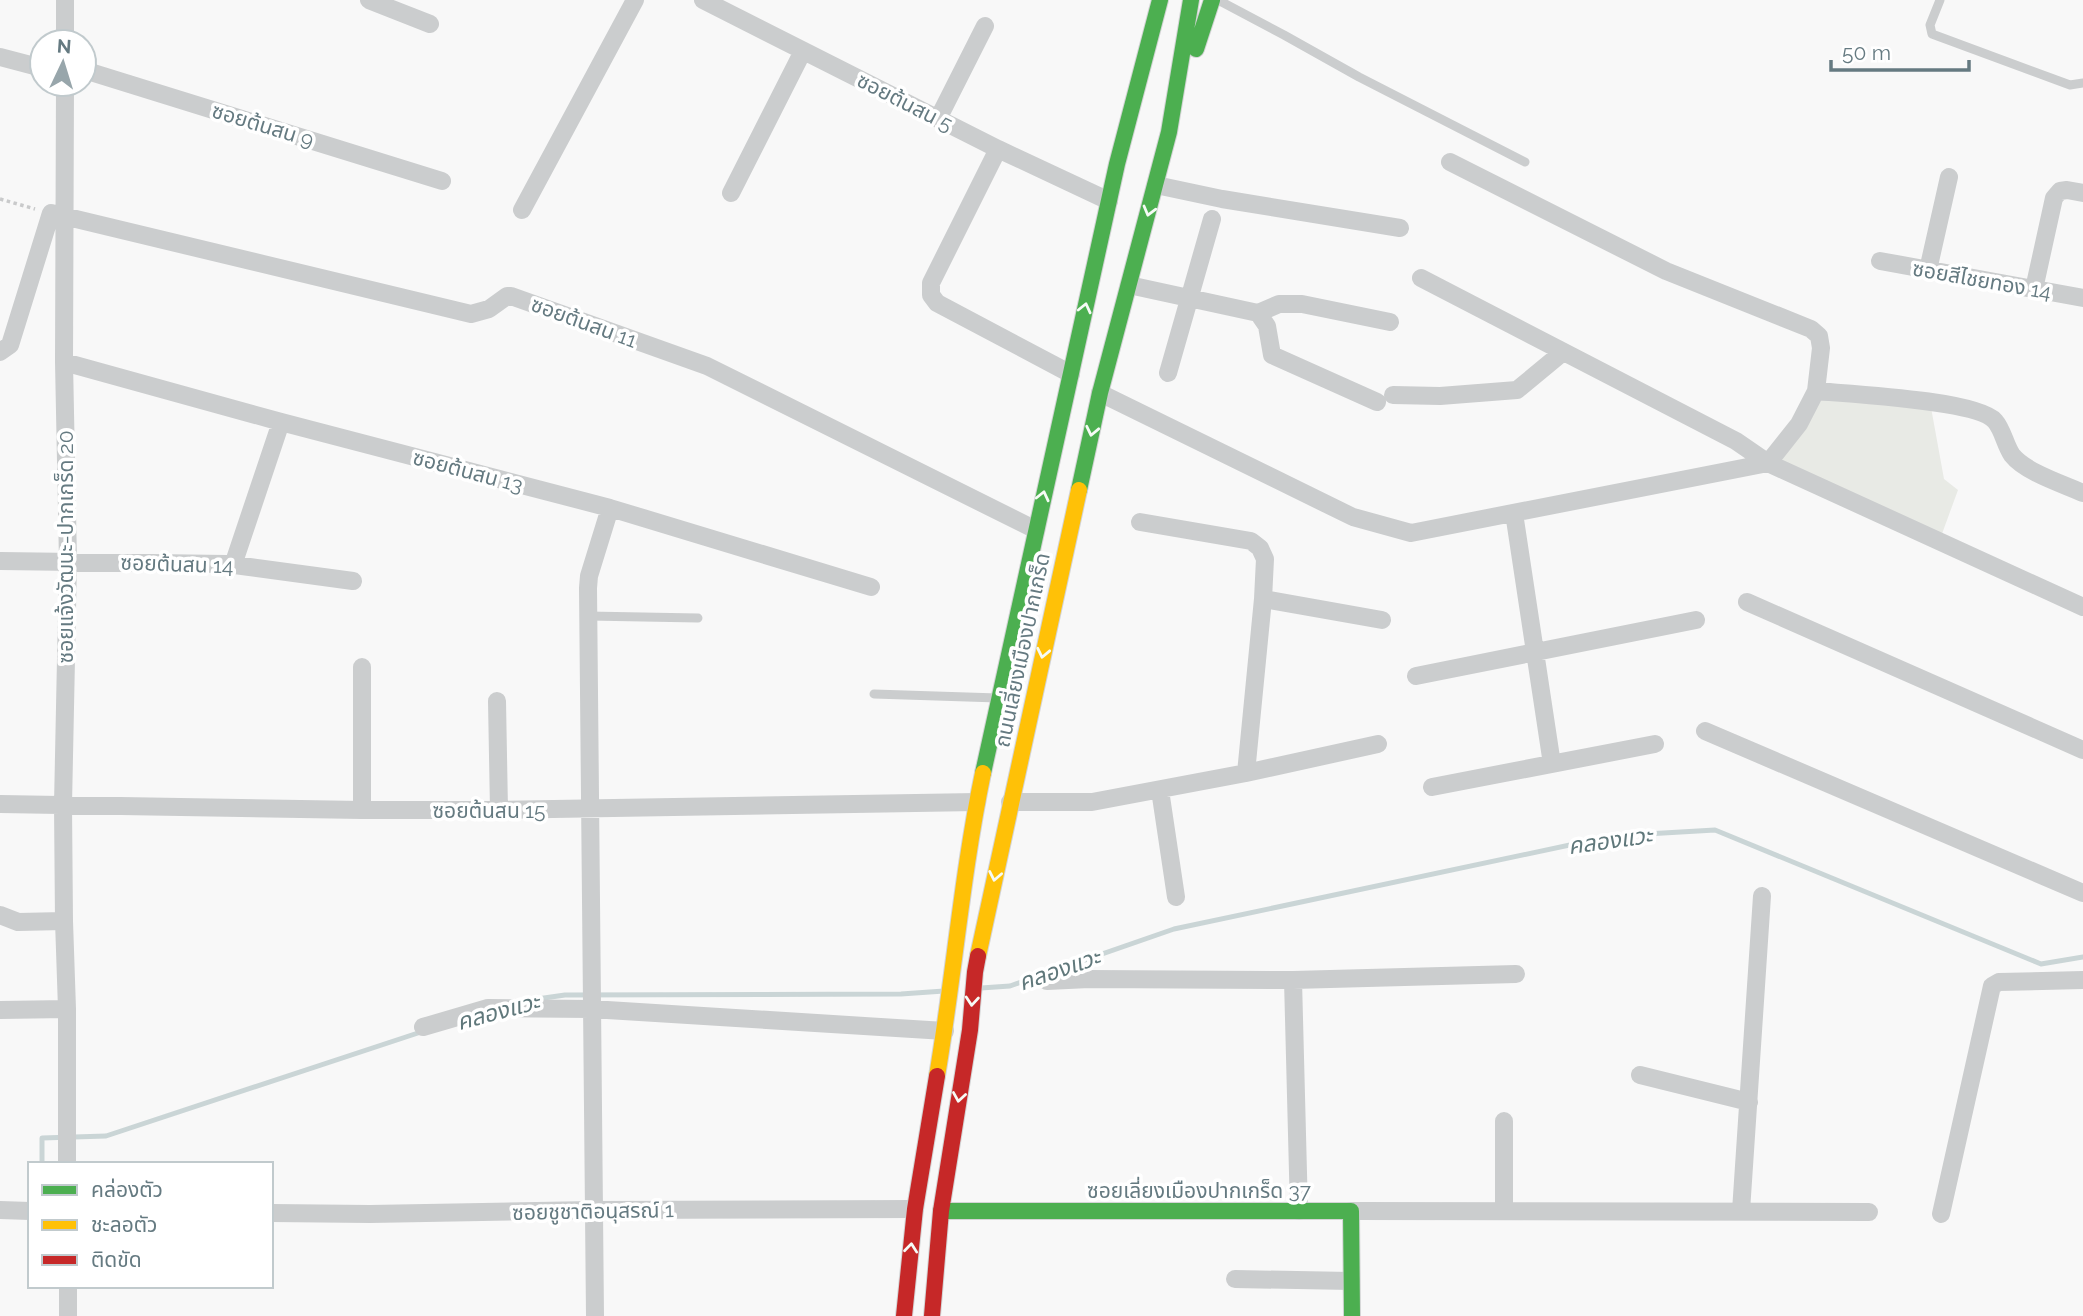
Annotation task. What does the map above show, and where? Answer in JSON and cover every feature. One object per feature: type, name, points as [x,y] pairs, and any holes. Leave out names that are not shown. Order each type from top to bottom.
[{"type":"main road","points":[[1117,164],[1144,0]]},
{"type":"main road","name":"ถนนเลี่ยงเมืองปากเกร็ด","points":[[904,1316],[915,1209],[945,1029],[977,802],[1117,164],[1160,0]]},
{"type":"main road","name":"ถนนเลี่ยงเมืองปากเกร็ด","points":[[932,1316],[941,1211],[970,1030],[975,972],[1100,393],[1169,132],[1191,0]]},
{"type":"main road","points":[[1169,132],[1212,0]]},
{"type":"main road","name":"ซอยเลี่ยงเมืองปากเกร็ด 37","points":[[941,1211],[1351,1211]]},
{"type":"main road","points":[[1351,1211],[1352,1316]]},
{"type":"street","points":[[65,0],[65,28]]},
{"type":"street","points":[[369,0],[430,23]]},
{"type":"street","points":[[522,210],[635,0]]},
{"type":"street","name":"ซอยต้นสน 5","points":[[703,0],[998,149],[1109,201]]},
{"type":"street","points":[[938,118],[985,26]]},
{"type":"street","points":[[731,193],[803,51]]},
{"type":"street","points":[[0,57],[28,64]]},
{"type":"street","name":"ซอยต้นสน 9","points":[[98,74],[442,181]]},
{"type":"street","name":"ซอยแจ้งวัฒนะ-ปากเกร็ด 20","points":[[64,98],[58,215],[68,561],[63,805],[67,1146]]},
{"type":"street","points":[[998,149],[930,283],[931,295],[937,303],[1070,374]]},
{"type":"street","points":[[1100,393],[1353,517],[1411,533],[1768,463],[1799,424],[1816,391],[1821,348],[1819,336],[1811,328],[1666,271],[1450,162]]},
{"type":"street","points":[[1928,270],[1949,177]]},
{"type":"street","points":[[1156,185],[1222,199],[1400,228]]},
{"type":"street","points":[[2034,289],[2054,198],[2060,191],[2083,193]]},
{"type":"street","points":[[0,352],[10,345],[58,215]]},
{"type":"street","name":"ซอยต้นสน 11","points":[[58,215],[471,314],[481,312],[511,296],[707,366],[1035,530]]},
{"type":"street","points":[[1168,373],[1212,219]]},
{"type":"street","name":"ซอยสีไชยทอง 14","points":[[1880,261],[2083,298]]},
{"type":"street","points":[[1421,278],[1736,441],[1768,463],[2083,607]]},
{"type":"street","points":[[1129,285],[1258,313],[1279,304],[1302,304],[1390,322]]},
{"type":"street","points":[[1258,313],[1267,327],[1272,355],[1385,399],[1517,390],[1563,352]]},
{"type":"street","name":"ซอยต้นสน 13","points":[[64,362],[610,508],[872,587]]},
{"type":"street","points":[[1816,391],[1930,401],[1977,411],[1995,420],[2012,456],[2026,467],[2083,492]]},
{"type":"street","points":[[233,565],[281,422]]},
{"type":"street","points":[[595,1316],[588,616],[589,576],[610,508]]},
{"type":"street","points":[[1514,513],[1552,764]]},
{"type":"street","points":[[1140,522],[1251,541],[1260,548],[1265,559],[1246,773]]},
{"type":"street","name":"ซอยต้นสน 14","points":[[0,561],[233,565],[354,581]]},
{"type":"street","points":[[1263,599],[1382,620]]},
{"type":"street","points":[[1746,602],[2083,750]]},
{"type":"street","points":[[1416,676],[1696,620]]},
{"type":"street","points":[[362,667],[362,810]]},
{"type":"street","points":[[497,701],[499,810]]},
{"type":"street","points":[[1705,731],[2083,893]]},
{"type":"street","points":[[1010,802],[1092,802],[1246,773],[1378,744]]},
{"type":"street","points":[[1432,787],[1655,744]]},
{"type":"street","points":[[1160,790],[1176,897]]},
{"type":"street","name":"ซอยต้นสน 15","points":[[0,804],[499,810],[977,802]]},
{"type":"street","points":[[1741,1211],[1762,896]]},
{"type":"street","points":[[0,915],[18,922],[64,921]]},
{"type":"street","points":[[1046,981],[1293,980],[1516,974]]},
{"type":"street","points":[[1293,980],[1299,1211]]},
{"type":"street","points":[[1941,1214],[1992,986],[1999,982],[2083,980]]},
{"type":"street","points":[[423,1027],[488,1008],[591,1006],[945,1029]]},
{"type":"street","points":[[0,1010],[67,1009]]},
{"type":"street","points":[[1640,1075],[1748,1102]]},
{"type":"street","points":[[1504,1121],[1504,1211]]},
{"type":"street","name":"ซอยชูชาติอนุสรณ์ 1","points":[[273,1213],[915,1209]]},
{"type":"street","points":[[0,1210],[28,1211]]},
{"type":"street","points":[[1351,1211],[1869,1212]]},
{"type":"street","points":[[1235,1279],[1352,1281]]},
{"type":"street","points":[[68,1288],[68,1316]]},
{"type":"lane","points":[[1218,0],[1359,77],[1525,162]]},
{"type":"lane","points":[[1940,0],[1930,25],[1932,34],[2070,85],[2083,83]]},
{"type":"lane","points":[[588,616],[698,618]]},
{"type":"lane","points":[[874,694],[1000,698]]},
{"type":"path","points":[[0,199],[58,215]]},
{"type":"shaded area","points":[[1816,391],[1930,402],[1944,479],[1958,490],[1939,542],[1768,463]]},
{"type":"waterway","name":"คลองแวะ","points":[[981,988],[1010,986],[1174,929],[1612,836],[1715,830],[2041,964],[2083,957]]},
{"type":"waterway","name":"คลองแวะ","points":[[530,1000],[565,995],[901,994],[944,991]]},
{"type":"waterway","name":"คลองแวะ","points":[[42,1162],[42,1138],[106,1136],[424,1031]]},
{"type":"traffic: fast","points":[[983,773],[1117,164],[1160,0]]},
{"type":"traffic: fast","points":[[1079,490],[1100,393],[1169,132],[1191,0]]},
{"type":"traffic: fast","points":[[1196,49],[1212,0]]},
{"type":"traffic: fast","points":[[941,1211],[1351,1211],[1352,1316]]},
{"type":"traffic: slow","points":[[978,956],[1079,490]]},
{"type":"traffic: slow","points":[[937,1076],[969,848],[983,773]]},
{"type":"traffic: jam","points":[[932,1316],[941,1211],[970,1030],[978,956]]},
{"type":"traffic: jam","points":[[904,1316],[915,1209],[937,1076]]}]
